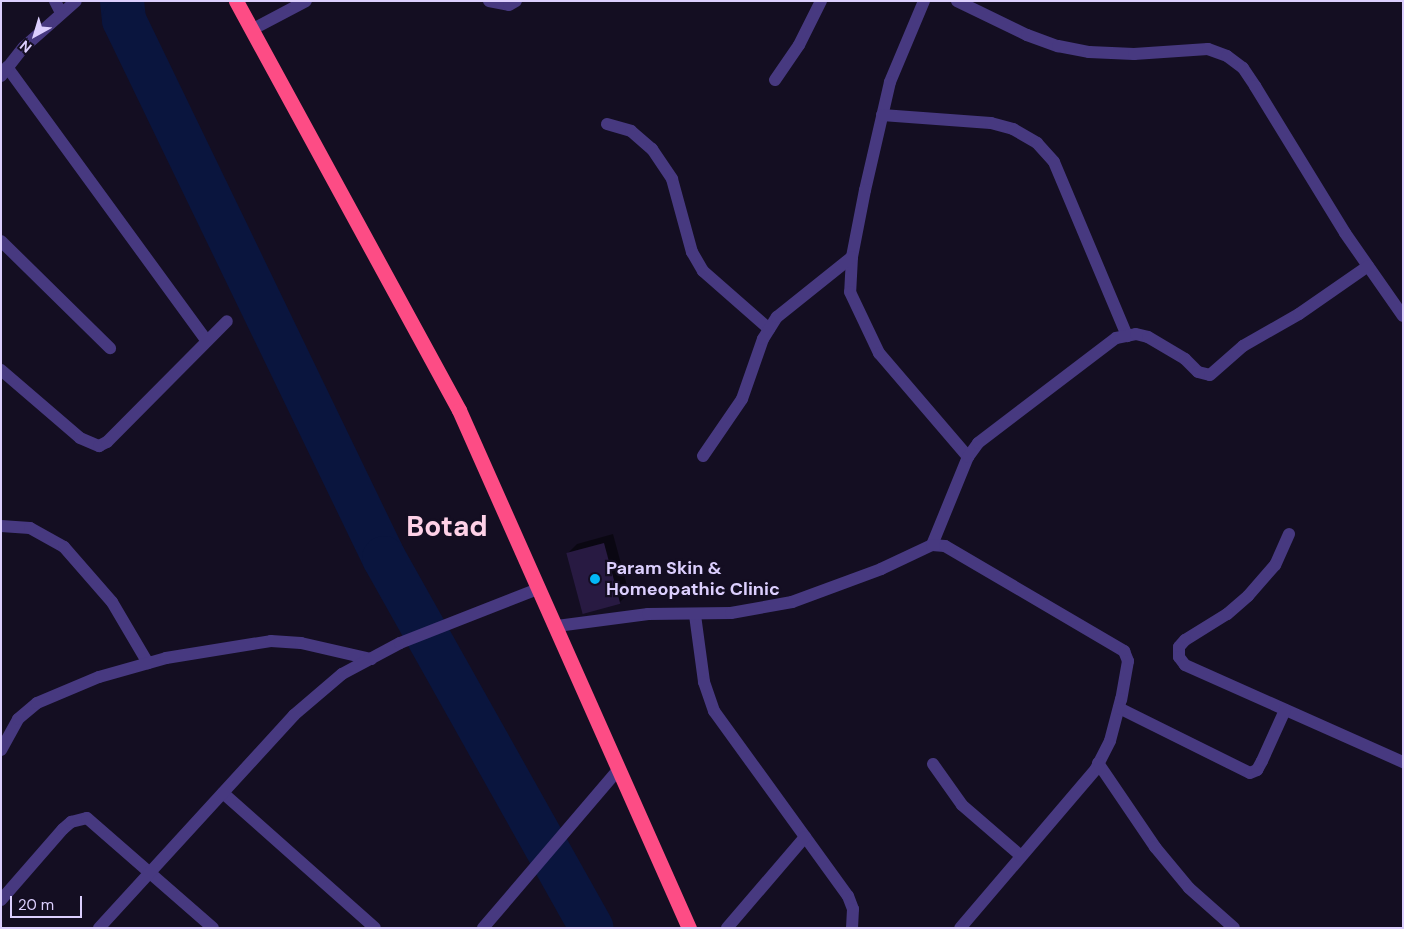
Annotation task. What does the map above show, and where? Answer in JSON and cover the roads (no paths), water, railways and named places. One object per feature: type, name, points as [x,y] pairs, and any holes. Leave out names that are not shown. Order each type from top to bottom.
[{"type":"highway","points":[[236,1],[459,410],[557,626],[617,771],[688,928]]},
{"type":"street","points":[[55,1],[61,14]]},
{"type":"street","points":[[76,1],[24,47],[4,72],[206,341]]},
{"type":"street","points":[[251,30],[306,1]]},
{"type":"street","points":[[489,1],[509,5],[516,1]]},
{"type":"street","points":[[775,80],[799,45],[821,1]]},
{"type":"street","points":[[924,1],[903,45],[882,115],[852,258],[850,292],[879,353],[968,456]]},
{"type":"street","points":[[957,1],[1026,36],[1058,46],[1089,52],[1134,54],[1208,49],[1227,56],[1243,68],[1368,266],[1403,316]]},
{"type":"street","points":[[882,115],[992,123],[1013,129],[1037,143],[1054,162],[1127,336]]},
{"type":"street","points":[[607,124],[631,131],[652,149],[672,179],[692,252],[704,271],[769,329]]},
{"type":"street","points":[[1,241],[110,348]]},
{"type":"street","points":[[703,456],[742,399],[769,329],[777,317],[852,258]]},
{"type":"street","points":[[932,545],[968,456],[978,443],[1116,338],[1148,336],[1164,344],[1198,372],[1210,374],[1243,346],[1368,266]]},
{"type":"street","points":[[1,370],[80,438],[99,446],[107,442],[227,321]]},
{"type":"street","points":[[1,526],[30,528],[64,547],[112,602],[148,663]]},
{"type":"street","points":[[1288,534],[1275,565],[1248,596],[1227,614],[1185,640],[1179,647],[1179,657],[1185,665],[1403,762]]},
{"type":"street","points":[[557,626],[648,614],[695,615],[792,602],[882,569],[932,545],[945,546],[1124,651],[1128,661],[1119,708],[1110,741],[1098,763],[960,928]]},
{"type":"street","points":[[99,928],[294,715],[342,674],[400,643],[540,588]]},
{"type":"street","points":[[695,615],[704,682],[714,711],[848,896],[853,908],[852,928]]},
{"type":"street","points":[[1,750],[18,719],[37,703],[99,677],[148,663],[224,647],[271,641],[301,643],[370,659]]},
{"type":"street","points":[[1119,708],[1250,773],[1256,770],[1262,761],[1285,710]]},
{"type":"street","points":[[1098,763],[1155,847],[1189,888],[1234,928]]},
{"type":"street","points":[[934,764],[962,805],[1021,856]]},
{"type":"street","points":[[483,928],[525,875],[617,771]]},
{"type":"street","points":[[223,793],[375,928]]},
{"type":"street","points":[[1,900],[64,828],[80,818],[94,822],[213,928]]},
{"type":"street","points":[[727,928],[805,836]]},
{"type":"waterway","points":[[122,1],[124,20],[384,558],[592,928]]},
{"type":"place","name":"Param Skin & Homeopathic Clinic","points":[[595,579]]},
{"type":"district","name":"Botad","points":[[447,527]]}]
